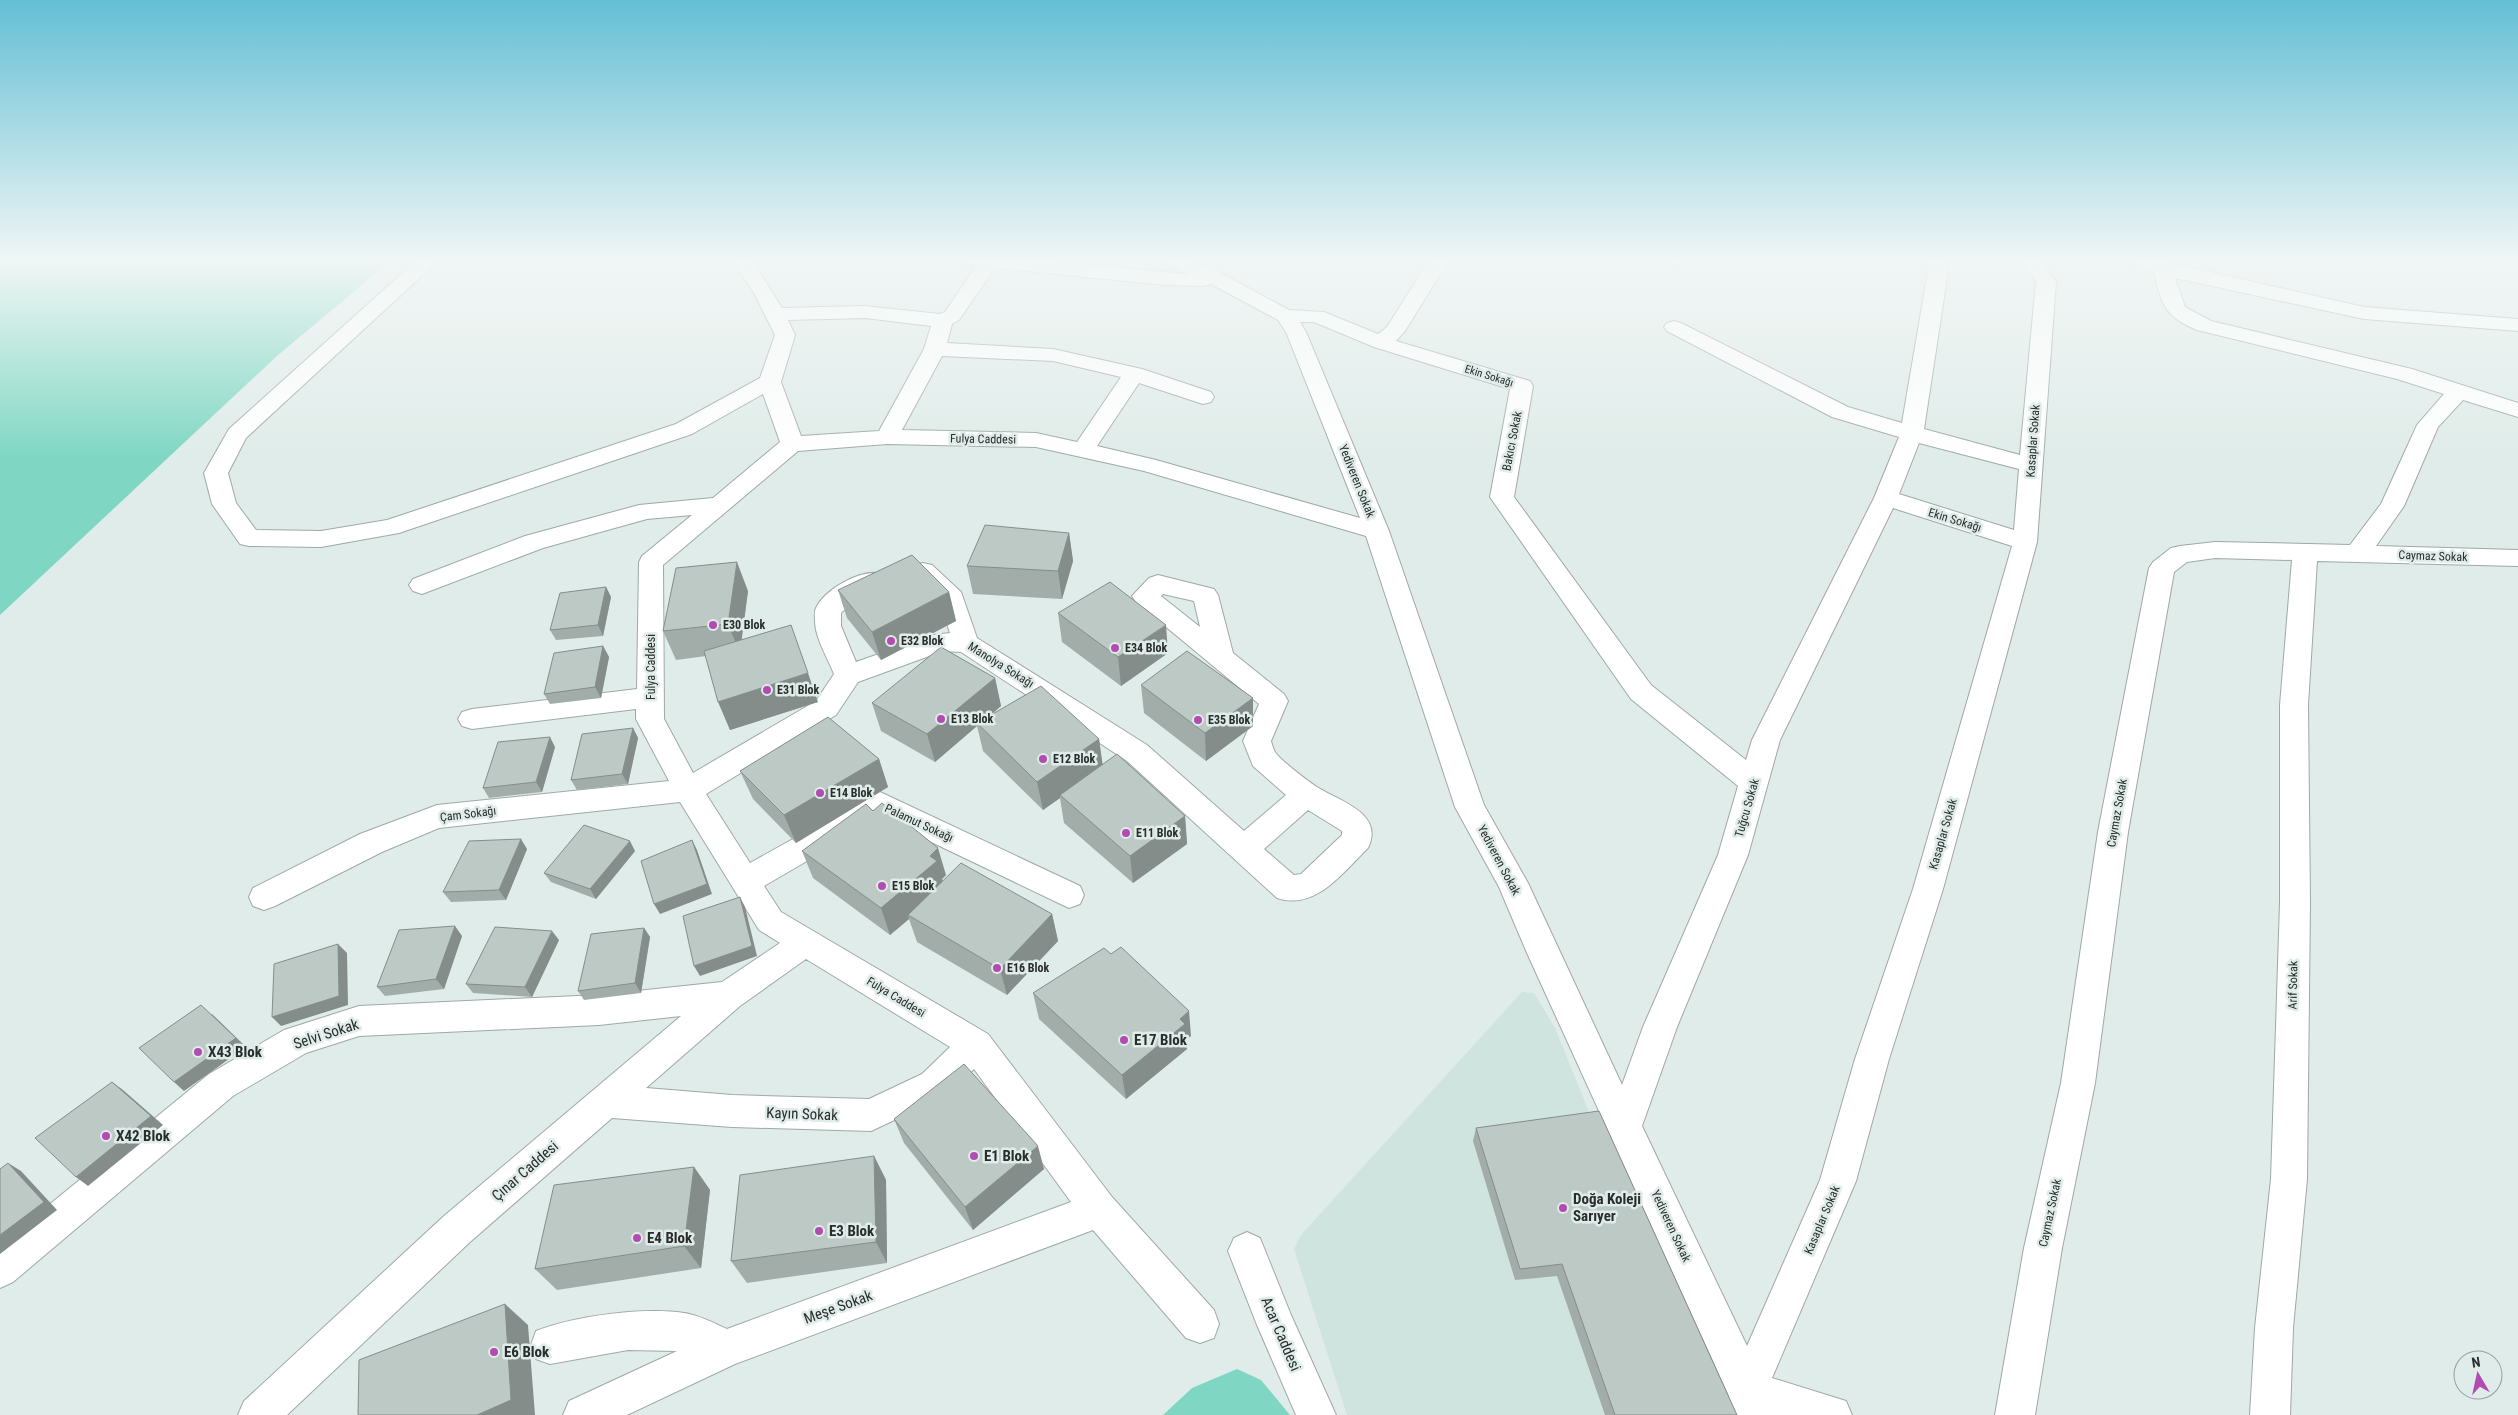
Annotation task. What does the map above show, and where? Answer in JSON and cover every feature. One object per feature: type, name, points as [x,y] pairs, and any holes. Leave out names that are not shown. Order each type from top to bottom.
[{"type":"street","points":[[356,326],[237,434],[216,473],[224,504],[250,538],[321,539],[390,527],[684,429],[770,382]]},
{"type":"street","points":[[781,326],[785,335],[770,382],[792,444]]},
{"type":"street","points":[[887,437],[934,350],[941,326]]},
{"type":"street","name":"Yediveren Sokak","points":[[1292,326],[1296,332],[1377,531],[1470,807],[1513,883],[1751,1403]]},
{"type":"street","name":"Ekin Sokağı","points":[[1340,326],[1381,343],[1522,386]]},
{"type":"street","points":[[1381,343],[1398,326]]},
{"type":"street","name":"Tuğcu Sokak","points":[[1625,1125],[1660,1027],[1733,855],[1766,740],[1886,498],[1912,434],[1929,326]]},
{"type":"street","name":"Kasaplar Sokak","points":[[1751,1403],[1838,1181],[1872,1059],[1928,889],[2025,542],[2042,326]]},
{"type":"street","points":[[2204,326],[2404,374],[2518,410]]},
{"type":"street","points":[[1674,327],[1840,412],[1912,434],[2031,465]]},
{"type":"street","points":[[934,350],[1053,355],[1134,374],[1203,397]]},
{"type":"street","points":[[1082,451],[1134,374]]},
{"type":"street","name":"Bakıcı Sokak","points":[[1522,386],[1502,497],[1641,692],[1754,782]]},
{"type":"street","points":[[2356,554],[2392,506],[2428,425],[2459,391]]},
{"type":"street","name":"Fulya Caddesi","points":[[1200,1324],[1099,1210],[976,1045],[770,921],[688,790],[650,718],[651,562],[792,444],[887,437],[1036,440],[1148,465],[1377,531]]},
{"type":"street","name":"Ekin Sokağı","points":[[1886,498],[2025,542]]},
{"type":"street","points":[[422,585],[534,542],[638,513],[719,505]]},
{"type":"street","name":"Caymaz Sokak","points":[[2016,1415],[2043,1248],[2078,1083],[2113,832],[2162,568],[2180,554],[2215,550],[2305,554],[2518,558]]},
{"type":"street","name":"Arif Sokak","points":[[2270,1415],[2274,1328],[2289,1179],[2295,903],[2294,705],[2305,554]]},
{"type":"street","points":[[688,790],[826,708],[848,675],[828,626],[828,610],[850,589],[897,571],[922,570],[952,598],[966,643]]},
{"type":"street","name":"Manolya Sokağı","points":[[848,675],[942,642],[966,643],[1137,753],[1288,889],[1310,885],[1357,839],[1356,826],[1345,816],[1306,795]]},
{"type":"street","points":[[1221,658],[1274,702],[1257,741],[1260,750],[1263,758],[1276,771],[1306,795],[1243,849]]},
{"type":"street","points":[[472,719],[651,697]]},
{"type":"street","name":"Çam Sokağı","points":[[264,897],[371,843],[436,817],[688,790]]},
{"type":"street","name":"Palamut Sokağı","points":[[746,881],[880,804],[1069,895]]},
{"type":"street","name":"Çınar Caddesi","points":[[258,1415],[457,1229],[728,996],[805,943]]},
{"type":"street","name":"Selvi Sokak","points":[[0,1269],[221,1085],[296,1041],[360,1021],[598,1010],[728,996]]},
{"type":"street","name":"Kayın Sokak","points":[[606,1101],[732,1111],[830,1116],[871,1115],[934,1085],[976,1045]]},
{"type":"street","name":"Meşe Sokak","points":[[582,1415],[727,1348],[1099,1210]]},
{"type":"street","name":"Acar Caddesi","points":[[1247,1251],[1316,1415]]},
{"type":"street","points":[[550,1346],[628,1331],[685,1332],[727,1348]]},
{"type":"street","points":[[1751,1403],[1832,1415]]},
{"type":"shaded area","points":[[1522,992],[1534,993],[1555,1028],[1594,1124],[1724,1415],[1347,1415],[1294,1249],[1301,1235]]},
{"type":"green space","points":[[0,326],[313,326],[278,355],[0,615]]},
{"type":"green space","points":[[1237,1369],[1261,1380],[1290,1415],[1163,1415],[1192,1388]]},
{"type":"building","points":[[985,525],[1069,533],[1058,571],[967,566]]},
{"type":"building","points":[[912,555],[949,592],[872,632],[838,590]]},
{"type":"building","points":[[737,562],[728,624],[663,631],[676,568]]},
{"type":"building","points":[[1110,582],[1166,625],[1118,657],[1058,613]]},
{"type":"building","points":[[606,587],[598,625],[550,630],[560,593]]},
{"type":"building","points":[[791,625],[808,673],[718,702],[704,651]]},
{"type":"building","points":[[603,646],[595,687],[544,694],[554,653]]},
{"type":"building","points":[[941,647],[995,678],[927,734],[872,703]]},
{"type":"building","points":[[1187,651],[1253,698],[1205,733],[1141,685]]},
{"type":"building","points":[[1041,686],[1099,739],[1037,782],[977,723]]},
{"type":"building","points":[[828,717],[879,759],[784,815],[740,771]]},
{"type":"building","points":[[633,728],[622,774],[571,780],[582,734]]},
{"type":"building","points":[[550,737],[536,782],[483,788],[498,742]]},
{"type":"building","points":[[1117,754],[1185,816],[1130,856],[1060,795]]},
{"type":"building","points":[[882,803],[938,848],[930,856],[937,861],[881,908],[802,851],[866,804],[873,811]]},
{"type":"building","points":[[584,825],[630,841],[590,889],[544,873]]},
{"type":"building","points":[[521,839],[499,890],[443,892],[469,841]]},
{"type":"building","points":[[692,840],[707,884],[654,904],[641,861]]},
{"type":"building","points":[[961,863],[1052,914],[1000,969],[908,915]]},
{"type":"building","points":[[740,897],[752,946],[694,966],[683,916]]},
{"type":"building","points":[[455,926],[436,979],[377,987],[399,930]]},
{"type":"building","points":[[495,927],[552,931],[525,987],[466,984]]},
{"type":"building","points":[[644,928],[635,983],[578,991],[591,934]]},
{"type":"building","points":[[338,944],[339,996],[272,1017],[274,964]]},
{"type":"building","name":"E17 Blok","points":[[1121,947],[1189,1011],[1180,1019],[1185,1024],[1122,1075],[1033,993],[1104,948],[1111,954]]},
{"type":"building","name":"X43 Blok","points":[[201,1005],[236,1038],[174,1082],[139,1048]]},
{"type":"building","name":"E1 Blok","points":[[964,1064],[1038,1146],[965,1207],[894,1119]]},
{"type":"building","name":"X42 Blok","points":[[112,1082],[151,1116],[76,1177],[35,1138]]},
{"type":"building","name":"Doğa Koleji Sarıyer","points":[[1599,1111],[1737,1415],[1615,1415],[1562,1264],[1520,1269],[1476,1128]]},
{"type":"building","name":"E3 Blok","points":[[874,1156],[876,1242],[731,1261],[740,1175]]},
{"type":"building","points":[[8,1163],[44,1202],[0,1235],[0,1169]]},
{"type":"building","points":[[694,1167],[684,1246],[535,1269],[554,1185]]},
{"type":"building","points":[[505,1304],[511,1400],[477,1415],[358,1415],[359,1360]]},
{"type":"place","name":"E30 Blok","points":[[713,625]]},
{"type":"place","name":"E32 Blok","points":[[891,641]]},
{"type":"place","name":"E34 Blok","points":[[1115,648]]},
{"type":"place","name":"E31 Blok","points":[[767,690]]},
{"type":"place","name":"E13 Blok","points":[[941,719]]},
{"type":"place","name":"E35 Blok","points":[[1198,720]]},
{"type":"place","name":"E12 Blok","points":[[1043,759]]},
{"type":"place","name":"E14 Blok","points":[[820,793]]},
{"type":"place","name":"E11 Blok","points":[[1126,833]]},
{"type":"place","name":"E15 Blok","points":[[882,886]]},
{"type":"place","name":"E16 Blok","points":[[997,968]]},
{"type":"place","name":"E17 Blok","points":[[1124,1040]]},
{"type":"place","name":"X43 Blok","points":[[198,1052]]},
{"type":"place","name":"X42 Blok","points":[[106,1136]]},
{"type":"place","name":"E1 Blok","points":[[974,1156]]},
{"type":"place","name":"Doğa Koleji Sarıyer","points":[[1563,1208]]},
{"type":"place","name":"E3 Blok","points":[[819,1231]]},
{"type":"place","name":"E4 Blok","points":[[637,1238]]},
{"type":"place","name":"E6 Blok","points":[[494,1352]]}]
